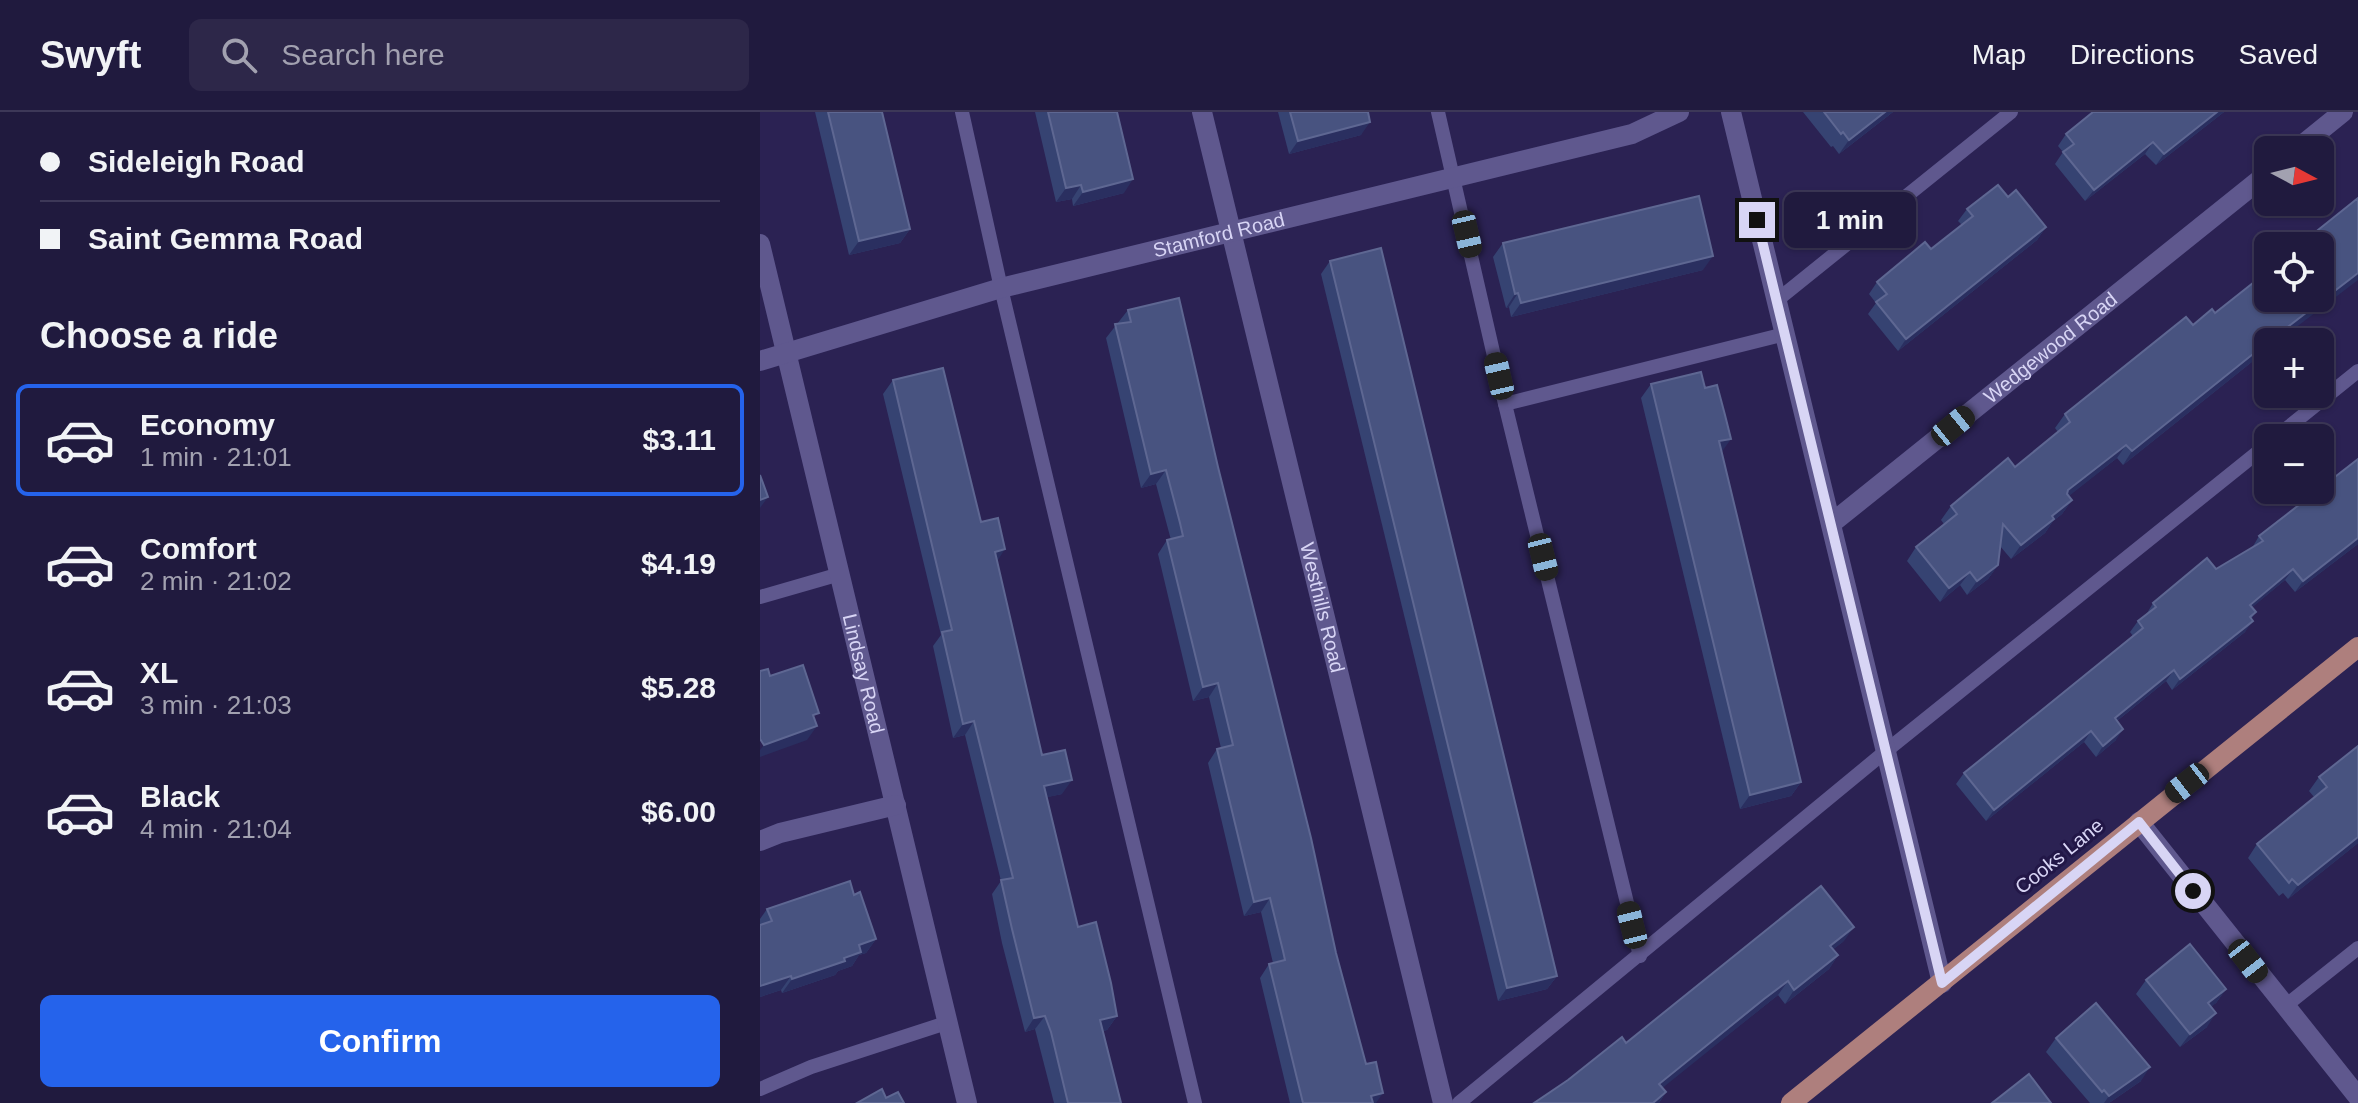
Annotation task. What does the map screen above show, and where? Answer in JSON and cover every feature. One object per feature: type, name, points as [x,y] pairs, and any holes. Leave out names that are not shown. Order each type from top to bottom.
[{"type":"main road","name":"Cooks Lane","points":[[1791,1103],[2358,647]]},
{"type":"street","name":"Westhills Road","points":[[1202,112],[1443,1103]]},
{"type":"street","name":"Stamford Road","points":[[760,361],[1001,288],[1632,134],[1679,112]]},
{"type":"street","points":[[1731,112],[1942,983]]},
{"type":"street","points":[[2313,136],[2343,112]]},
{"type":"street","name":"Wedgewood Road","points":[[1832,523],[2254,184]]},
{"type":"street","name":"Lindsay Road","points":[[760,244],[967,1103]]},
{"type":"street","points":[[760,841],[780,833],[896,805]]},
{"type":"street","points":[[2139,822],[2358,1097]]},
{"type":"lane","points":[[962,112],[1195,1103]]},
{"type":"lane","points":[[1438,112],[1505,404],[1640,956]]},
{"type":"lane","points":[[1776,301],[2011,112]]},
{"type":"lane","points":[[1505,404],[1785,334]]},
{"type":"lane","points":[[2292,424],[2358,371]]},
{"type":"lane","points":[[1459,1103],[1886,751],[2254,455]]},
{"type":"lane","points":[[760,597],[840,574]]},
{"type":"lane","points":[[2284,1007],[2358,948]]},
{"type":"lane","points":[[760,1089],[811,1067],[949,1022]]},
{"type":"building","points":[[828,112],[882,112],[910,229],[859,241]]},
{"type":"building","points":[[1048,112],[1117,112],[1133,179],[1083,192],[1081,185],[1066,188]]},
{"type":"building","points":[[1290,112],[1368,112],[1370,122],[1298,141]]},
{"type":"building","points":[[1824,112],[1885,112],[1849,140]]},
{"type":"building","points":[[2093,112],[2217,112],[2164,154],[2153,142],[2094,190],[2063,152],[2074,144],[2066,134]]},
{"type":"building","points":[[1998,185],[2008,197],[2016,190],[2046,227],[1906,339],[1876,302],[1887,294],[1877,282],[1925,242],[1931,249],[1973,216],[1967,209]]},
{"type":"building","points":[[1699,196],[1713,256],[1521,303],[1518,293],[1515,294],[1503,243]]},
{"type":"building","points":[[2358,198],[2358,273],[2334,291],[2334,232],[2316,232]]},
{"type":"building","points":[[1381,248],[1557,976],[1507,988],[1330,261]]},
{"type":"building","points":[[2254,282],[2254,312],[2307,312],[2286,328],[2254,328],[2254,353],[2132,451],[2126,445],[2068,490],[2067,494],[2072,500],[2021,545],[2003,524],[1998,565],[1977,581],[1970,572],[1949,588],[1916,547],[1957,514],[1951,506],[2008,458],[2015,467],[2070,422],[2065,414],[2186,317],[2193,325],[2212,309],[2215,313]]},
{"type":"building","points":[[1179,298],[1311,838],[1336,953],[1366,1064],[1376,1062],[1383,1093],[1371,1096],[1373,1103],[1303,1103],[1269,964],[1285,960],[1283,951],[1270,898],[1254,902],[1217,749],[1233,745],[1218,683],[1203,687],[1167,540],[1183,536],[1180,523],[1166,470],[1151,474],[1115,324],[1131,322],[1128,310]]},
{"type":"building","points":[[943,368],[981,522],[998,518],[1005,549],[995,552],[1042,755],[1065,750],[1072,780],[1044,786],[1078,927],[1096,922],[1111,983],[1117,1016],[1100,1020],[1121,1103],[1068,1103],[1045,1016],[1034,1018],[1012,929],[1001,880],[1013,878],[974,721],[963,724],[942,632],[952,630],[893,380]]},
{"type":"building","points":[[1701,372],[1705,388],[1717,385],[1731,439],[1719,441],[1801,782],[1750,795],[1651,384]]},
{"type":"building","points":[[2358,459],[2358,538],[2303,581],[2293,569],[2250,605],[2256,612],[2250,617],[2253,621],[2180,679],[2174,670],[2115,718],[2123,729],[2103,746],[2091,731],[1994,810],[1964,773],[2143,628],[2138,621],[2156,607],[2153,603],[2207,558],[2216,569],[2263,541],[2259,536],[2300,504],[2334,504],[2334,478]]},
{"type":"building","points":[[760,475],[768,497],[760,500]]},
{"type":"building","points":[[803,665],[819,713],[813,715],[817,726],[764,745],[760,739],[760,671],[768,669],[770,676]]},
{"type":"building","points":[[2358,746],[2358,837],[2298,885],[2292,879],[2289,883],[2257,844],[2327,787],[2319,777]]},
{"type":"building","points":[[850,881],[854,895],[860,892],[876,939],[859,945],[861,952],[844,958],[845,961],[760,986],[760,925],[772,921],[767,909]]},
{"type":"building","points":[[1821,886],[1854,927],[1830,946],[1838,955],[1794,990],[1788,981],[1764,999],[1659,1084],[1666,1092],[1653,1103],[1534,1103],[1622,1037],[1626,1043]]},
{"type":"building","points":[[2190,944],[2226,989],[2208,1003],[2216,1013],[2190,1034],[2146,980]]},
{"type":"building","points":[[2096,1003],[2150,1067],[2109,1096],[2104,1090],[2102,1092],[2056,1038]]},
{"type":"building","points":[[2029,1074],[2051,1103],[1992,1103]]},
{"type":"building","points":[[882,1089],[886,1098],[898,1092],[904,1103],[857,1103]]},
{"type":"route","points":[[1757,220],[1942,983],[2139,822],[2193,891]]}]
